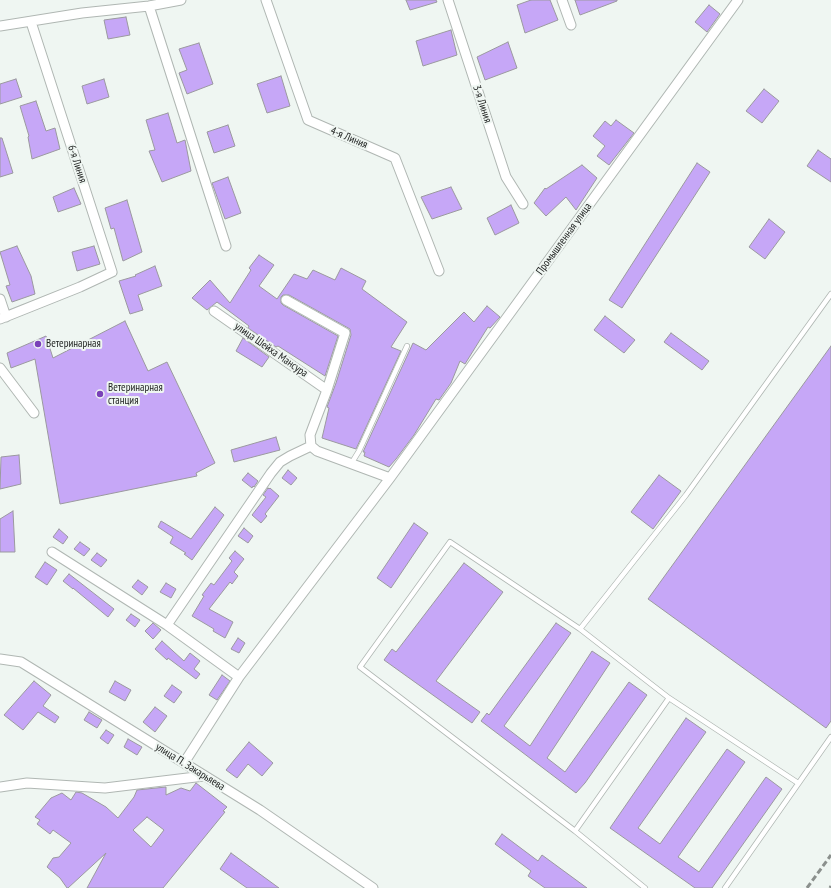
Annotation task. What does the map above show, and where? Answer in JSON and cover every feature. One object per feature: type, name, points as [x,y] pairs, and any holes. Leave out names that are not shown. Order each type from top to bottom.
[{"type":"street","points":[[0,26],[82,13],[149,6],[181,0]]},
{"type":"street","name":"4-я Линия","points":[[266,0],[308,120],[395,158],[439,272]]},
{"type":"street","name":"3-я Линия","points":[[448,0],[506,177],[523,204]]},
{"type":"street","points":[[562,0],[571,25]]},
{"type":"street","name":"Промышленная улица","points":[[184,763],[239,677],[390,478],[738,0]]},
{"type":"street","points":[[149,6],[226,246]]},
{"type":"street","name":"6-я Линия","points":[[3,318],[80,287],[112,272],[31,22]]},
{"type":"street","points":[[0,299],[3,318]]},
{"type":"street","points":[[286,300],[345,333],[327,390],[310,435],[311,446],[317,451],[390,478]]},
{"type":"street","name":"улица Шейха Мансура","points":[[214,310],[327,390]]},
{"type":"street","points":[[0,368],[34,413]]},
{"type":"street","points":[[167,625],[271,473],[280,462],[311,446]]},
{"type":"street","points":[[52,552],[167,625],[239,677]]},
{"type":"street","name":"улица П. Закарьяева","points":[[0,659],[21,662],[260,810],[374,888]]},
{"type":"street","points":[[0,787],[27,782],[105,788],[204,776]]},
{"type":"lane","points":[[580,629],[686,495],[831,294]]},
{"type":"lane","points":[[351,464],[359,451],[407,346]]},
{"type":"lane","points":[[645,888],[575,831],[360,667],[450,542],[580,629],[669,698],[798,783]]},
{"type":"lane","points":[[575,831],[669,698]]},
{"type":"lane","points":[[724,888],[831,738]]},
{"type":"building","points":[[406,0],[436,0],[437,2],[410,10]]},
{"type":"building","points":[[531,0],[550,0],[558,20],[525,33],[517,5]]},
{"type":"building","points":[[575,0],[617,0],[617,1],[580,15]]},
{"type":"building","points":[[709,5],[720,14],[707,32],[695,22]]},
{"type":"building","points":[[126,17],[130,35],[108,39],[104,20]]},
{"type":"building","points":[[451,30],[457,55],[423,66],[416,41]]},
{"type":"building","points":[[508,42],[517,68],[485,80],[477,57]]},
{"type":"building","points":[[199,43],[213,84],[187,94],[179,73],[187,70],[179,49]]},
{"type":"building","points":[[281,76],[290,106],[267,113],[257,84]]},
{"type":"building","points":[[16,79],[22,97],[0,104],[0,84]]},
{"type":"building","points":[[104,79],[109,97],[87,104],[82,86]]},
{"type":"building","points":[[764,89],[779,101],[762,123],[746,111]]},
{"type":"building","points":[[36,101],[46,131],[55,128],[60,149],[32,159],[29,136],[20,106]]},
{"type":"building","points":[[168,113],[177,143],[185,140],[191,171],[162,182],[149,151],[155,150],[146,120]]},
{"type":"building","points":[[616,120],[634,133],[609,165],[597,156],[605,146],[593,136],[605,121],[611,126]]},
{"type":"building","points":[[228,125],[235,146],[214,153],[207,132]]},
{"type":"building","points":[[0,138],[2,138],[13,173],[0,177]]},
{"type":"building","points":[[818,150],[831,159],[831,182],[807,166]]},
{"type":"building","points":[[697,163],[710,172],[622,308],[609,300]]},
{"type":"building","points":[[582,165],[597,178],[576,210],[566,197],[546,216],[534,203],[545,188],[546,189]]},
{"type":"building","points":[[228,177],[241,213],[225,219],[212,183]]},
{"type":"building","points":[[451,187],[462,209],[432,219],[421,197]]},
{"type":"building","points":[[74,188],[81,204],[58,212],[53,197]]},
{"type":"building","points":[[127,200],[142,252],[123,261],[114,228],[111,229],[105,208]]},
{"type":"building","points":[[511,205],[519,223],[495,235],[487,218]]},
{"type":"building","points":[[769,219],[785,232],[765,259],[749,247]]},
{"type":"building","points":[[17,246],[31,276],[35,294],[12,302],[6,286],[10,285],[0,252]]},
{"type":"building","points":[[94,246],[100,264],[77,271],[72,252]]},
{"type":"building","points":[[259,255],[274,265],[259,286],[277,299],[294,274],[307,279],[313,270],[335,280],[341,268],[366,281],[362,289],[407,322],[391,347],[401,351],[356,449],[322,438],[329,408],[327,407],[351,335],[350,329],[289,295],[283,295],[281,297],[281,303],[283,305],[338,336],[325,376],[278,346],[276,347],[248,328],[249,326],[217,302],[207,310],[192,298],[210,280],[230,303],[251,270],[249,268]]},
{"type":"building","points":[[155,266],[162,286],[138,295],[143,310],[130,314],[119,281],[136,276],[135,275]]},
{"type":"building","points":[[487,306],[500,317],[490,328],[488,327],[465,364],[460,361],[451,383],[439,400],[436,399],[414,435],[396,459],[389,467],[364,456],[365,452],[363,452],[413,343],[426,350],[464,312],[474,322]]},
{"type":"building","points":[[605,316],[635,340],[624,353],[594,330]]},
{"type":"building","name":"Ветеринарная станция","points":[[125,321],[148,371],[167,362],[215,463],[196,473],[197,476],[60,504],[35,359],[11,368],[7,353],[46,336],[53,358]]},
{"type":"building","points":[[671,333],[709,361],[702,370],[664,342]]},
{"type":"building","points":[[243,338],[269,357],[262,367],[236,351]]},
{"type":"building","points":[[831,346],[831,721],[826,728],[648,599]]},
{"type":"building","points":[[276,437],[280,450],[234,462],[231,450]]},
{"type":"building","points":[[19,455],[21,484],[0,489],[1,457]]},
{"type":"building","points":[[288,470],[297,478],[291,485],[282,478]]},
{"type":"building","points":[[248,473],[258,481],[252,488],[242,480]]},
{"type":"building","points":[[659,475],[681,491],[653,529],[631,512]]},
{"type":"building","points":[[268,488],[279,496],[265,514],[267,516],[261,523],[252,515],[266,497],[263,495]]},
{"type":"building","points":[[215,507],[224,515],[192,560],[184,554],[186,553],[170,543],[173,537],[158,527],[161,521],[191,539]]},
{"type":"building","points":[[13,511],[15,552],[0,552],[0,519]]},
{"type":"building","points":[[414,523],[428,533],[391,588],[377,578]]},
{"type":"building","points":[[244,528],[253,536],[248,543],[238,536]]},
{"type":"building","points":[[59,529],[68,537],[63,544],[53,537]]},
{"type":"building","points":[[80,542],[90,549],[84,556],[74,549]]},
{"type":"building","points":[[235,551],[244,559],[234,572],[238,576],[232,584],[230,582],[209,609],[233,622],[225,638],[213,631],[214,629],[192,616],[204,596],[202,595],[211,583],[214,585],[232,561],[229,558]]},
{"type":"building","points":[[97,553],[107,560],[101,567],[91,560]]},
{"type":"building","points":[[45,562],[57,570],[47,585],[35,577]]},
{"type":"building","points":[[464,563],[503,592],[436,681],[480,712],[472,723],[384,660],[392,649],[396,652]]},
{"type":"building","points":[[69,574],[114,609],[108,617],[63,581]]},
{"type":"building","points":[[138,580],[148,587],[142,595],[132,587]]},
{"type":"building","points":[[166,583],[176,589],[171,598],[160,592]]},
{"type":"building","points":[[131,614],[140,620],[135,627],[126,620]]},
{"type":"building","points":[[153,623],[161,630],[153,639],[145,631]]},
{"type":"building","points":[[556,623],[571,633],[504,726],[530,746],[592,651],[610,663],[547,758],[565,772],[629,682],[647,695],[585,783],[576,793],[481,721],[487,713],[489,715]]},
{"type":"building","points":[[238,638],[245,643],[239,653],[231,649]]},
{"type":"building","points":[[162,641],[184,661],[190,653],[200,661],[194,669],[200,674],[196,679],[168,658],[167,660],[155,649]]},
{"type":"building","points":[[222,675],[230,681],[217,700],[209,695]]},
{"type":"building","points":[[34,681],[51,695],[43,706],[59,717],[55,723],[38,712],[23,730],[4,715]]},
{"type":"building","points":[[115,681],[131,690],[125,701],[109,692]]},
{"type":"building","points":[[172,685],[182,692],[174,703],[164,696]]},
{"type":"building","points":[[155,707],[167,716],[155,732],[143,722]]},
{"type":"building","points":[[89,712],[102,720],[97,728],[84,720]]},
{"type":"building","points":[[686,718],[706,732],[638,828],[660,844],[727,749],[745,762],[678,857],[699,872],[766,777],[782,789],[712,888],[695,888],[610,828]]},
{"type":"building","points":[[106,730],[114,735],[108,744],[100,738]]},
{"type":"building","points":[[128,739],[142,747],[137,755],[124,747]]},
{"type":"building","points":[[249,742],[273,763],[262,776],[248,764],[237,778],[226,770]]},
{"type":"building","points":[[196,783],[227,807],[223,811],[225,812],[163,888],[87,888],[106,853],[68,888],[60,878],[47,867],[53,858],[59,857],[71,843],[53,830],[50,834],[37,824],[40,820],[35,817],[51,798],[62,793],[71,800],[76,792],[82,793],[106,807],[118,818],[134,797],[137,790],[166,787],[166,795],[181,788],[190,791]],"holes":[[[147,817],[164,830],[151,847],[133,830]]]},
{"type":"building","points":[[502,834],[538,861],[542,855],[587,888],[545,888],[528,876],[531,871],[495,844]]},
{"type":"building","points":[[231,853],[279,888],[247,888],[220,869]]},
{"type":"railway","points":[[807,888],[831,855]]},
{"type":"place","name":"Ветеринарная","points":[[38,344]]},
{"type":"place","name":"Ветеринарная станция","points":[[100,394]]}]
